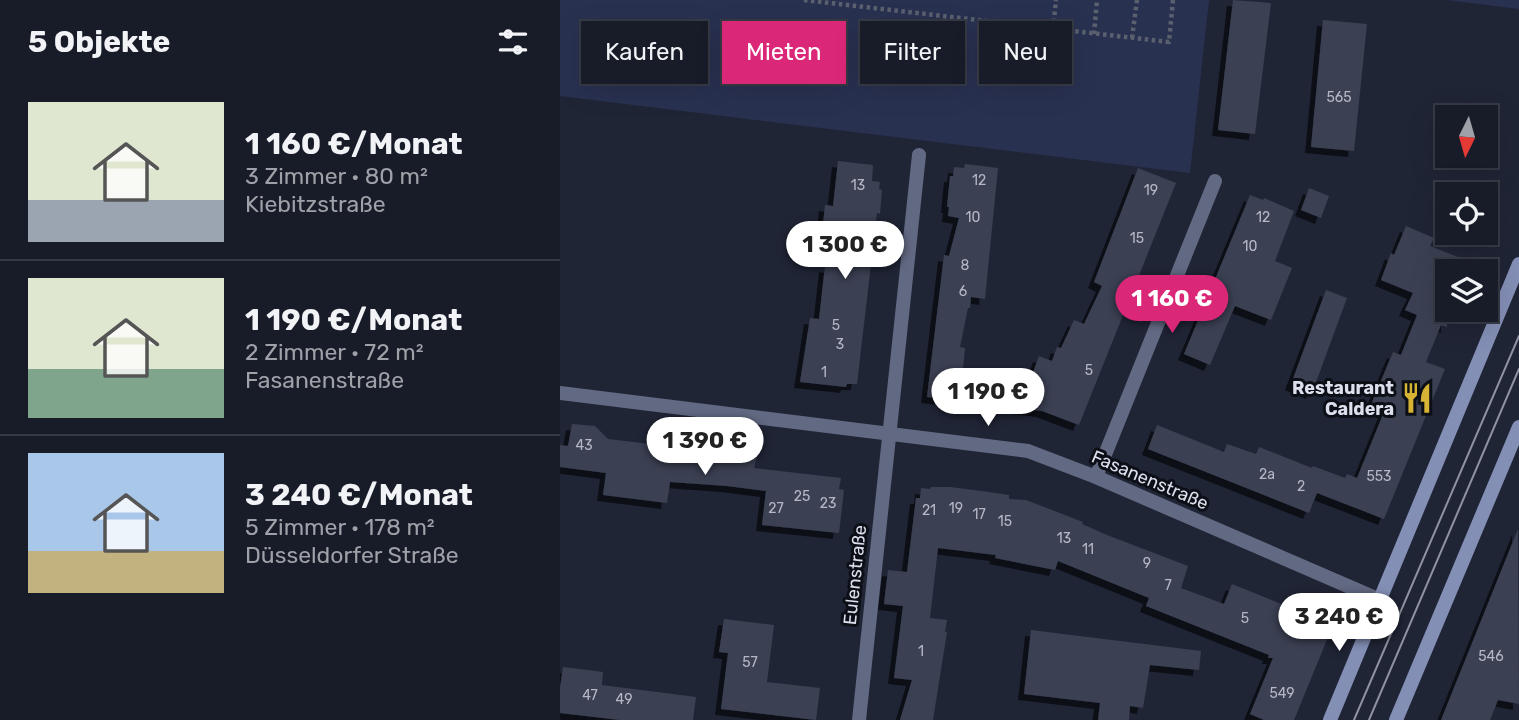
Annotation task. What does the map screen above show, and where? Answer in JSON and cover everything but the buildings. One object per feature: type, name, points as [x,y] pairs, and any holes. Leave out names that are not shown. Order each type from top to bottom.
[{"type":"main road","points":[[1330,720],[1519,264]]},
{"type":"main road","points":[[1396,720],[1519,427]]},
{"type":"street","name":"Eulenstraße","points":[[859,720],[919,155]]},
{"type":"street","points":[[1096,477],[1215,181]]},
{"type":"street","name":"Fasanenstraße","points":[[560,393],[1028,451],[1096,477],[1380,600]]},
{"type":"path","points":[[803,0],[984,21]]},
{"type":"path","points":[[1054,21],[1056,0]]},
{"type":"path","points":[[1094,34],[1097,0]]},
{"type":"path","points":[[1132,38],[1137,0]]},
{"type":"path","points":[[1072,31],[1169,42],[1173,0]]},
{"type":"shaded area","points":[[560,0],[1209,0],[1190,173],[560,96]]},
{"type":"shaded area","points":[[1447,0],[1519,0],[1519,9]]},
{"type":"tram line","points":[[1354,720],[1519,336]]},
{"type":"tram line","points":[[1369,720],[1519,369]]},
{"type":"place","name":"Restaurant Caldera","points":[[1417,398]]}]
